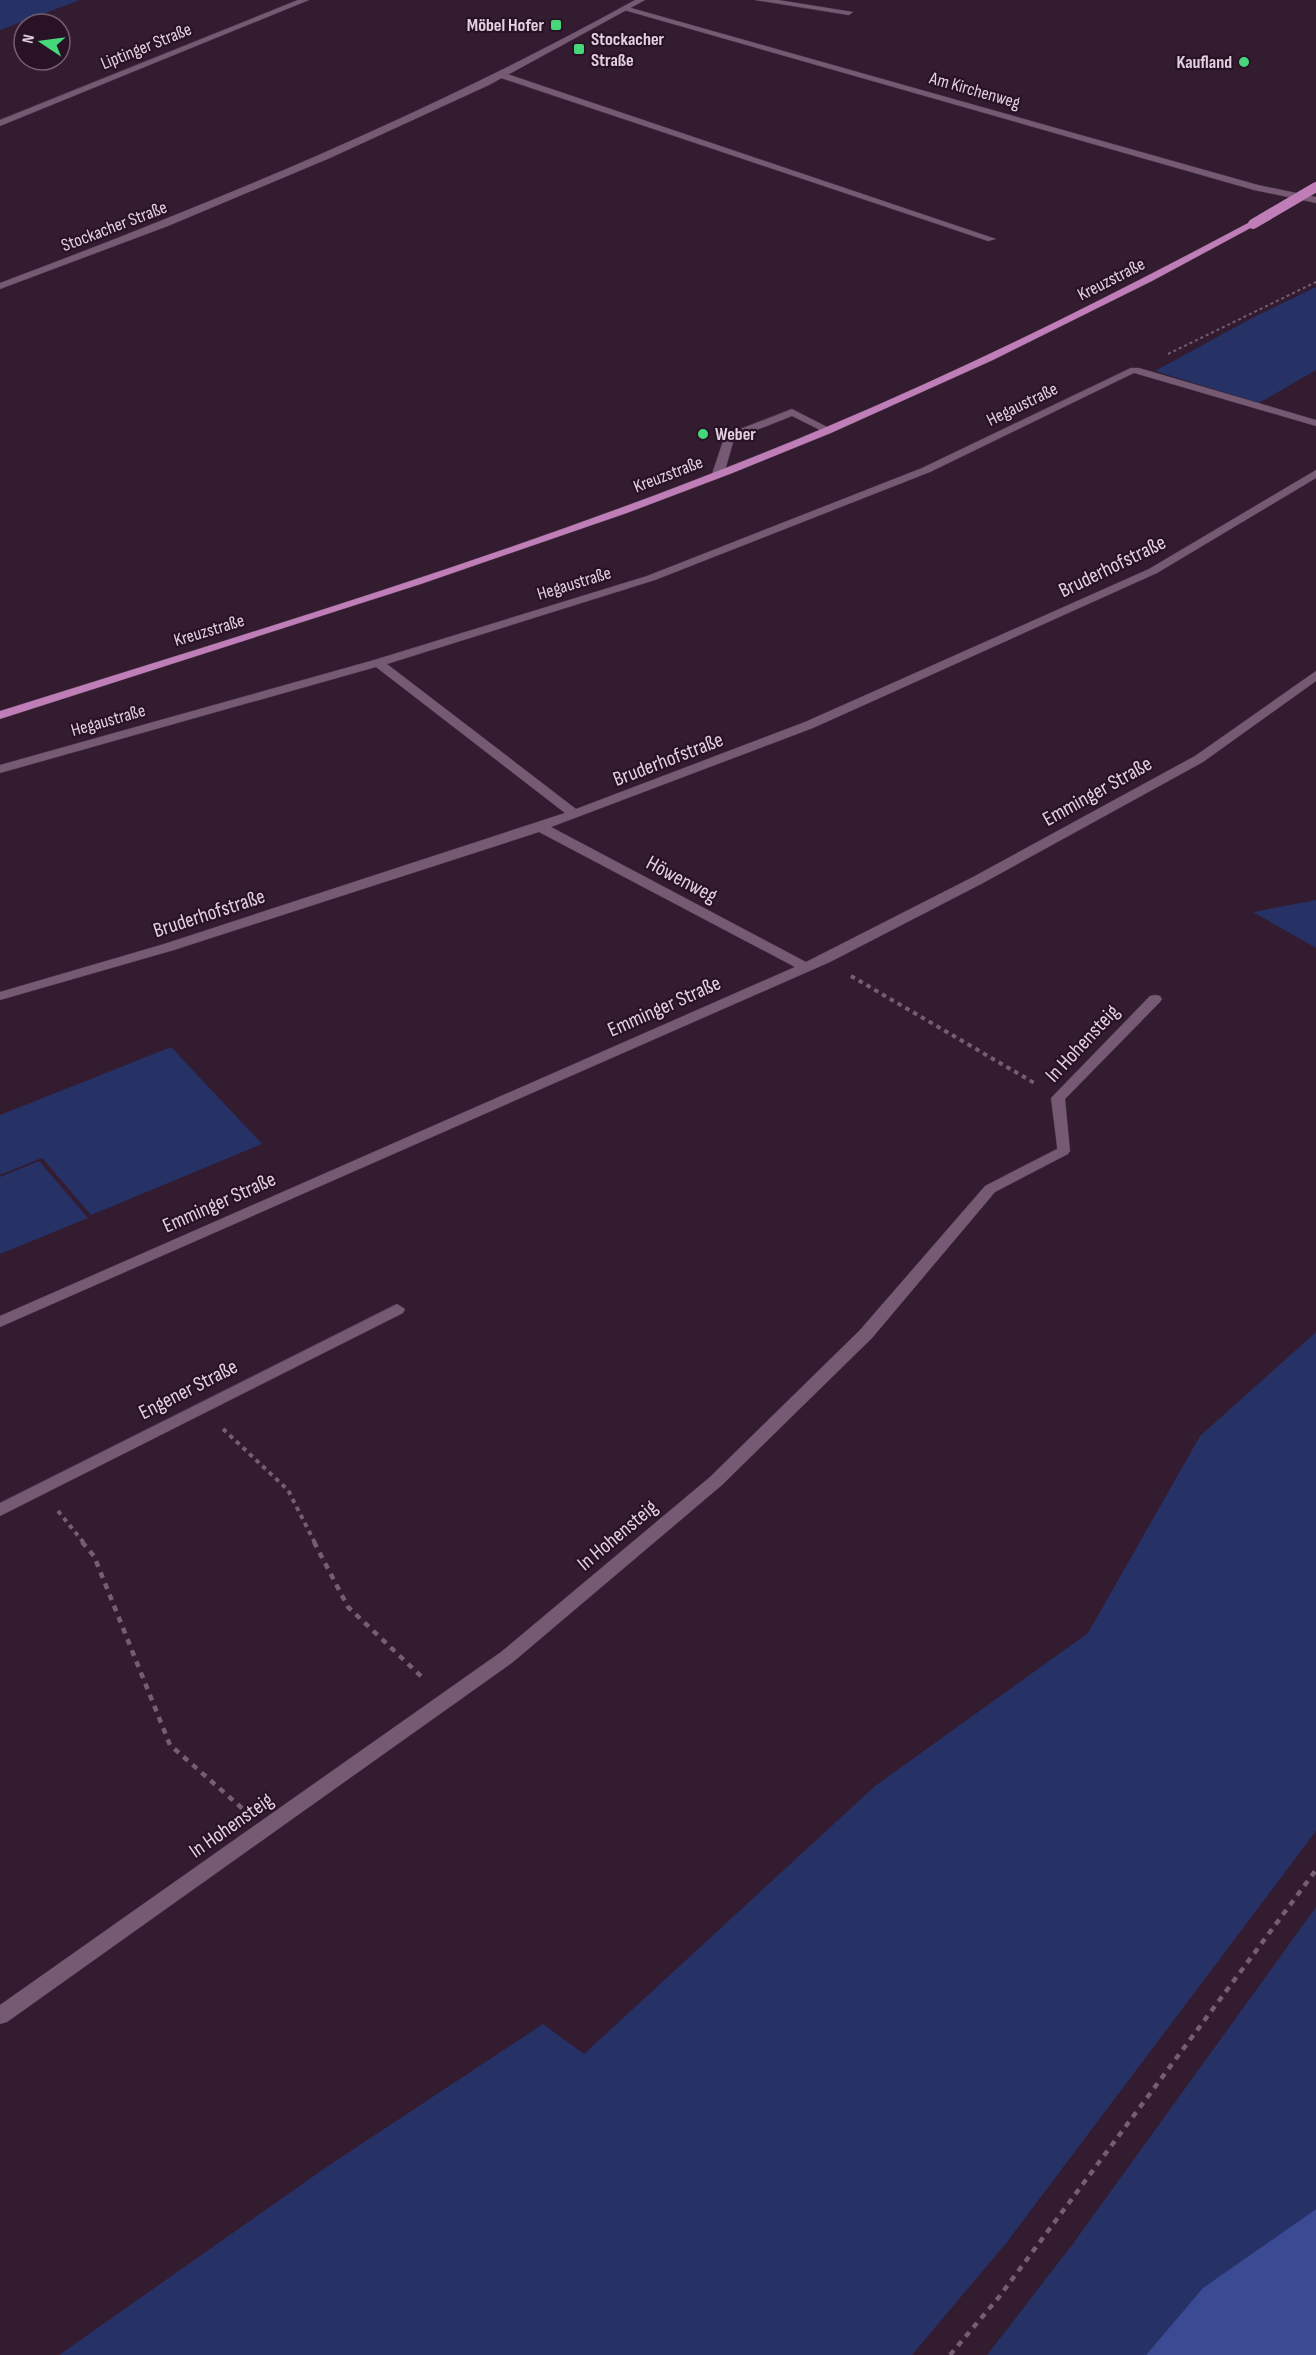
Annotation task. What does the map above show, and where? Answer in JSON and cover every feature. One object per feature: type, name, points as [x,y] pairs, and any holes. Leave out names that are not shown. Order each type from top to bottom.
[{"type":"main road","name":"Kreuzstraße","points":[[0,715],[297,622],[507,552],[718,474],[828,430],[1040,335],[1254,224],[1316,187]]},
{"type":"street","name":"Liptinger Straße","points":[[0,123],[304,0]]},
{"type":"street","name":"Stockacher Straße","points":[[0,286],[275,180],[501,75],[641,0]]},
{"type":"street","points":[[759,0],[849,12]]},
{"type":"street","name":"Am Kirchenweg","points":[[627,8],[1257,188],[1316,200]]},
{"type":"street","points":[[501,75],[991,239]]},
{"type":"street","points":[[1135,370],[1316,423]]},
{"type":"street","name":"Hegaustraße","points":[[0,769],[378,663],[651,578],[926,470],[1135,370]]},
{"type":"street","points":[[718,474],[729,437],[792,412],[828,430]]},
{"type":"street","name":"Bruderhofstraße","points":[[0,996],[169,946],[576,815],[809,725],[1153,571],[1316,473]]},
{"type":"street","points":[[378,663],[576,815]]},
{"type":"street","name":"Emminger Straße","points":[[0,1322],[805,968],[978,880],[1199,759],[1316,675]]},
{"type":"street","name":"Höwenweg","points":[[540,827],[805,968]]},
{"type":"street","name":"In Hohensteig","points":[[0,2016],[507,1657],[716,1481],[866,1334],[990,1189],[1063,1151],[1059,1098],[1155,999]]},
{"type":"street","name":"Engener Straße","points":[[0,1510],[397,1309]]},
{"type":"path","points":[[1135,370],[1316,282]]},
{"type":"path","points":[[875,992],[955,1035],[1059,1098]]},
{"type":"path","points":[[201,1408],[288,1490],[348,1607],[447,1700]]},
{"type":"path","points":[[40,1490],[94,1556],[170,1745],[265,1828]]},
{"type":"path","points":[[950,2355],[999,2297],[1316,1870]]},
{"type":"shaded area","points":[[0,0],[80,0],[48,12],[12,12],[12,26],[0,30]]},
{"type":"shaded area","points":[[1316,287],[1316,370],[1259,403],[1155,371],[1254,317]]},
{"type":"shaded area","points":[[1316,900],[1316,948],[1253,912]]},
{"type":"shaded area","points":[[171,1047],[262,1144],[91,1215],[42,1158],[0,1175],[0,1115]]},
{"type":"shaded area","points":[[39,1161],[88,1218],[0,1254],[0,1177]]},
{"type":"shaded area","points":[[1316,1332],[1316,1831],[1007,2242],[912,2355],[59,2355],[325,2168],[543,2024],[584,2054],[875,1786],[1088,1633],[1200,1436]]},
{"type":"shaded area","points":[[1316,1907],[1316,2209],[1204,2288],[1146,2355],[987,2355],[1072,2245]]},
{"type":"shaded area","points":[[1316,2209],[1316,2355],[1146,2355],[1203,2288]]},
{"type":"place","name":"Möbel Hofer","points":[[556,25]]},
{"type":"place","name":"Stockacher Straße","points":[[579,49]]},
{"type":"place","name":"Kaufland","points":[[1244,62]]},
{"type":"place","name":"Weber","points":[[703,434]]}]
